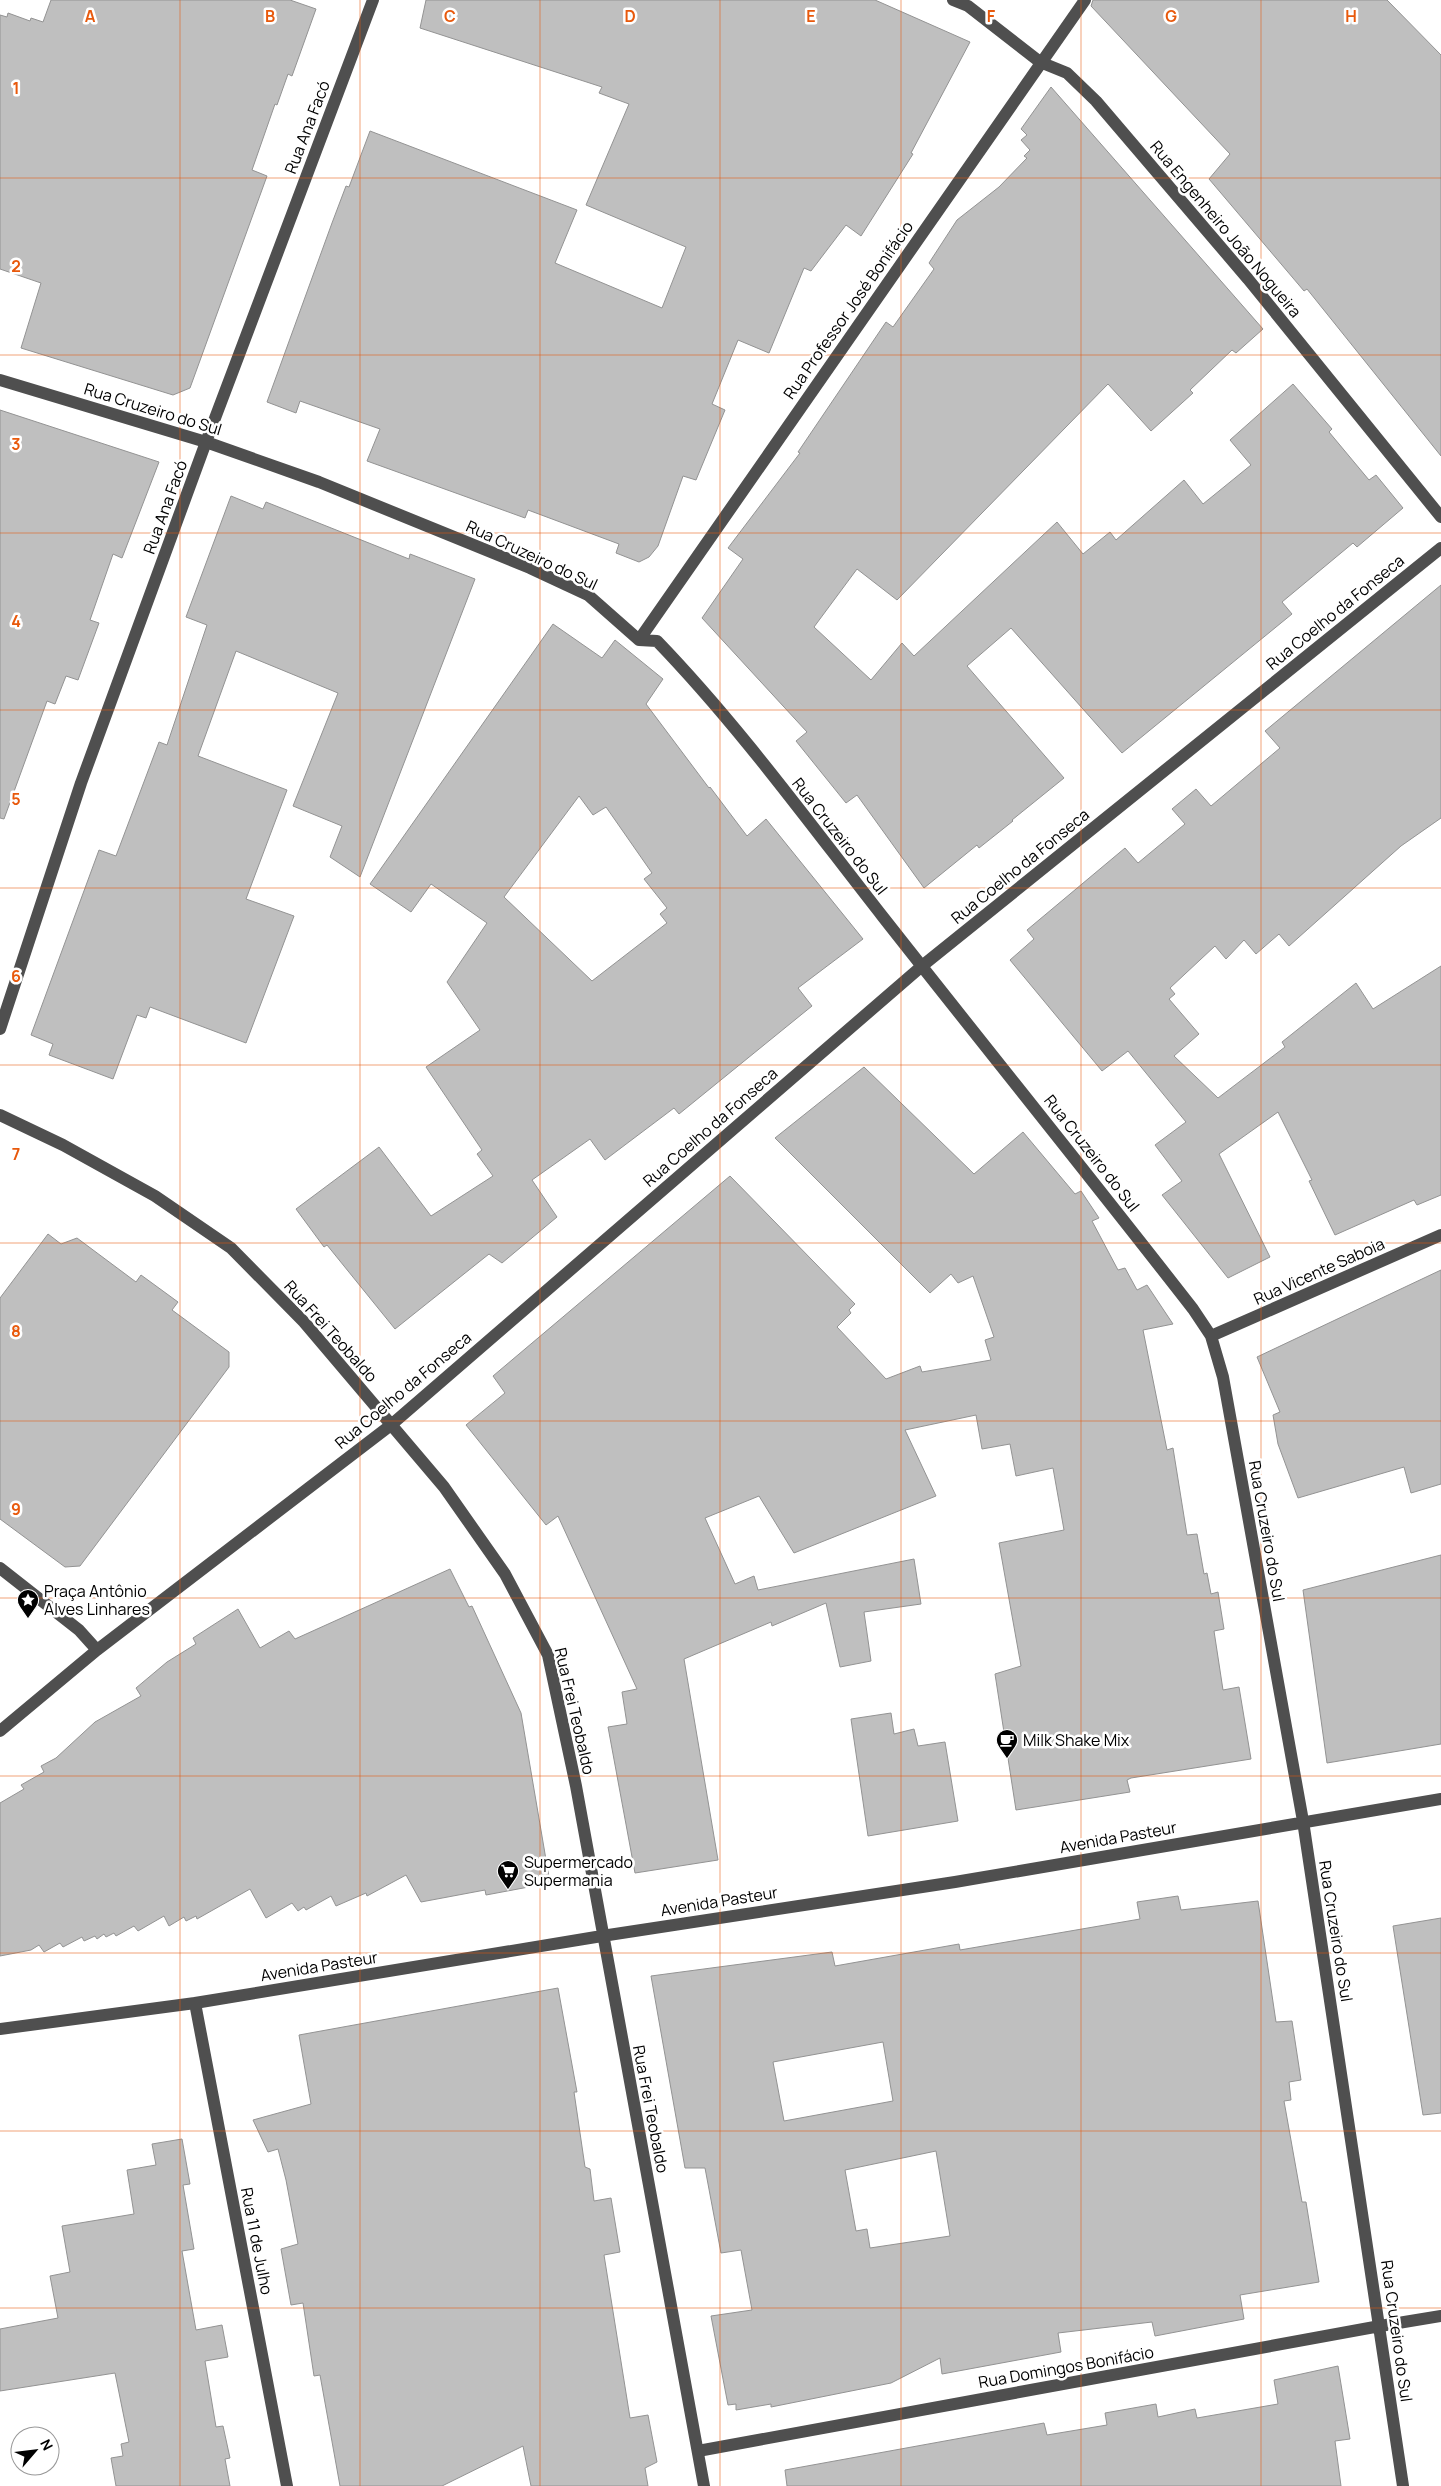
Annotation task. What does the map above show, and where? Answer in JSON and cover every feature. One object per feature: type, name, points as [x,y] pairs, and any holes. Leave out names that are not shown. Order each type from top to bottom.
[{"type":"street","name":"Rua Ana Facó","points":[[0,1029],[81,783],[206,442],[373,0]]},
{"type":"street","name":"Rua Engenheiro João Nogueira","points":[[953,0],[968,6],[1040,62],[1067,73],[1096,101],[1248,279],[1441,516]]},
{"type":"street","name":"Rua Professor José Bonifácio","points":[[640,640],[1040,62],[1085,0]]},
{"type":"street","name":"Rua Cruzeiro do Sul","points":[[0,380],[206,442],[319,482],[530,568],[588,594],[640,640],[657,641],[742,738],[1072,1153],[1193,1309],[1211,1336],[1223,1377],[1303,1821],[1403,2486]]},
{"type":"street","name":"Rua Coelho da Fonseca","points":[[0,1731],[97,1650],[391,1425],[922,966],[1441,548]]},
{"type":"street","name":"Rua Frei Teobaldo","points":[[0,1115],[63,1144],[155,1196],[232,1248],[304,1322],[444,1487],[505,1574],[548,1655],[576,1786],[704,2486]]},
{"type":"street","name":"Rua Vicente Saboia","points":[[1211,1336],[1441,1235]]},
{"type":"street","points":[[0,1568],[79,1630],[97,1650]]},
{"type":"street","name":"Avenida Pasteur","points":[[0,2029],[194,2003],[602,1936],[955,1882],[1303,1821],[1441,1799]]},
{"type":"street","name":"Rua 11 de Julho","points":[[194,2003],[287,2486]]},
{"type":"street","name":"Rua Domingos Bonifácio","points":[[698,2451],[1441,2316]]},
{"type":"building","points":[[51,0],[290,0],[316,9],[292,76],[288,74],[277,105],[275,104],[252,170],[267,176],[190,388],[173,395],[21,348],[41,283],[0,269],[0,15],[7,17],[8,13],[30,21],[31,18],[43,22]]},
{"type":"building","points":[[426,0],[875,0],[970,42],[911,153],[913,154],[861,236],[846,225],[811,271],[804,268],[769,353],[738,340],[712,404],[725,410],[696,480],[683,476],[658,546],[649,557],[639,562],[616,553],[619,544],[528,510],[525,518],[367,461],[380,429],[300,401],[296,413],[267,402],[346,186],[349,187],[370,131],[577,210],[555,263],[662,308],[686,247],[586,205],[629,104],[599,93],[602,87],[420,28]]},
{"type":"building","points":[[1093,0],[1387,0],[1441,55],[1441,456],[1307,289],[1304,291],[1209,179],[1230,154],[1091,6]]},
{"type":"building","points":[[1051,87],[1263,329],[1236,353],[1232,350],[1190,390],[1193,393],[1151,431],[1108,384],[897,600],[857,569],[814,627],[871,680],[902,643],[914,656],[1057,522],[1083,554],[1110,532],[1116,540],[1184,480],[1203,504],[1251,465],[1230,440],[1293,384],[1332,429],[1329,432],[1369,480],[1376,475],[1403,508],[1357,547],[1353,543],[1282,602],[1292,614],[1122,753],[1011,628],[967,666],[1064,778],[979,848],[977,845],[924,888],[857,795],[846,803],[796,741],[807,732],[702,618],[743,559],[728,548],[800,453],[798,452],[886,322],[893,327],[934,269],[929,263],[957,220],[999,187],[1027,158],[1024,156],[1030,150],[1021,140],[1027,135],[1021,129]]},
{"type":"building","points":[[0,410],[159,462],[122,558],[113,554],[90,620],[99,623],[78,680],[66,676],[55,704],[47,701],[4,819],[0,818]]},
{"type":"building","points":[[231,496],[263,509],[266,502],[409,559],[410,554],[475,579],[360,877],[330,857],[342,826],[293,806],[338,693],[236,651],[198,756],[287,790],[246,899],[294,916],[246,1043],[150,1007],[146,1018],[137,1015],[113,1079],[49,1055],[53,1044],[31,1035],[99,850],[116,856],[159,742],[167,745],[207,625],[186,617]]},
{"type":"building","points":[[1441,585],[1441,818],[1401,846],[1289,946],[1279,934],[1256,954],[1244,940],[1226,959],[1215,946],[1170,988],[1175,994],[1169,999],[1199,1034],[1174,1056],[1218,1098],[1285,1047],[1282,1042],[1356,983],[1373,1009],[1441,966],[1441,1195],[1417,1205],[1414,1200],[1335,1235],[1309,1181],[1312,1180],[1278,1112],[1219,1154],[1270,1257],[1228,1278],[1162,1195],[1182,1181],[1155,1145],[1186,1122],[1128,1051],[1102,1071],[1010,960],[1034,939],[1027,930],[1125,848],[1138,863],[1185,824],[1172,809],[1196,789],[1211,806],[1280,748],[1265,731]]},
{"type":"building","points":[[553,624],[602,658],[615,640],[663,679],[646,704],[709,788],[747,836],[766,819],[863,939],[798,988],[812,1006],[679,1114],[674,1108],[605,1160],[590,1139],[532,1180],[557,1217],[502,1263],[489,1254],[395,1329],[327,1245],[324,1247],[296,1209],[379,1147],[431,1216],[493,1176],[477,1154],[482,1150],[426,1067],[480,1030],[447,982],[487,923],[431,884],[411,912],[370,884]],"holes":[[[579,796],[593,815],[606,807],[652,873],[644,879],[667,908],[660,914],[667,923],[592,981],[504,897]]]},
{"type":"building","points":[[864,1067],[974,1174],[1023,1132],[1075,1194],[1081,1191],[1099,1218],[1092,1221],[1118,1270],[1125,1268],[1137,1290],[1147,1285],[1173,1324],[1143,1330],[1167,1450],[1173,1448],[1187,1535],[1197,1534],[1204,1574],[1207,1573],[1211,1594],[1218,1592],[1224,1629],[1214,1631],[1223,1690],[1239,1687],[1251,1759],[1131,1778],[1127,1780],[1130,1792],[1016,1810],[995,1674],[1021,1666],[999,1543],[1064,1530],[1053,1468],[1016,1476],[1010,1444],[982,1449],[976,1415],[905,1430],[936,1496],[794,1553],[759,1496],[705,1518],[735,1584],[754,1576],[758,1590],[914,1559],[921,1604],[864,1612],[871,1661],[840,1667],[826,1603],[772,1626],[771,1622],[684,1659],[718,1860],[635,1873],[608,1727],[627,1724],[622,1692],[637,1689],[558,1516],[546,1525],[466,1425],[505,1393],[493,1376],[730,1176],[855,1304],[849,1310],[851,1313],[837,1327],[886,1379],[920,1366],[922,1372],[991,1360],[985,1340],[994,1337],[973,1276],[958,1283],[951,1274],[930,1293],[775,1138]]},
{"type":"building","points":[[48,1234],[61,1244],[77,1238],[136,1282],[141,1275],[178,1302],[172,1310],[229,1352],[229,1367],[80,1566],[65,1567],[0,1519],[0,1298]]},
{"type":"building","points":[[1441,1270],[1441,1484],[1411,1493],[1404,1467],[1298,1498],[1278,1444],[1273,1415],[1280,1412],[1257,1357]]},
{"type":"building","points":[[1441,1555],[1441,1744],[1327,1763],[1303,1590]]},
{"type":"building","points":[[450,1569],[469,1607],[472,1606],[521,1713],[550,1883],[486,1895],[485,1890],[421,1902],[406,1875],[367,1896],[366,1893],[336,1906],[331,1896],[306,1910],[304,1907],[298,1911],[292,1903],[266,1918],[250,1889],[197,1919],[196,1916],[186,1921],[184,1917],[169,1926],[164,1916],[138,1931],[134,1926],[116,1936],[114,1933],[106,1937],[104,1934],[97,1939],[95,1936],[84,1941],[82,1937],[63,1947],[60,1943],[44,1952],[39,1945],[31,1950],[0,1956],[0,1803],[24,1789],[21,1785],[44,1772],[41,1766],[56,1758],[95,1722],[141,1696],[136,1688],[167,1662],[196,1644],[193,1638],[238,1609],[260,1648],[289,1631],[295,1639]]},
{"type":"building","points":[[891,1713],[894,1734],[914,1729],[918,1746],[945,1742],[958,1821],[868,1836],[851,1719]]},
{"type":"building","points":[[1178,1896],[1181,1910],[1258,1901],[1276,2022],[1292,2021],[1301,2080],[1289,2082],[1291,2100],[1284,2101],[1302,2202],[1306,2202],[1319,2282],[1240,2295],[1244,2319],[1155,2336],[1152,2322],[1058,2333],[1061,2352],[942,2374],[940,2358],[891,2383],[771,2407],[771,2404],[736,2410],[736,2404],[728,2405],[711,2316],[752,2310],[741,2250],[721,2253],[705,2168],[685,2168],[651,1976],[832,1952],[835,1966],[959,1944],[960,1950],[1140,1919],[1137,1902]],"holes":[[[883,2042],[893,2101],[784,2121],[773,2062]],[[936,2151],[950,2236],[870,2248],[867,2229],[856,2231],[845,2170]]]},
{"type":"building","points":[[1441,1918],[1441,2113],[1423,2115],[1393,1926]]},
{"type":"building","points":[[558,1988],[577,2092],[574,2092],[585,2167],[590,2169],[594,2201],[611,2198],[620,2252],[604,2255],[630,2418],[648,2415],[657,2462],[645,2468],[648,2486],[531,2486],[523,2446],[442,2486],[340,2486],[320,2375],[314,2376],[303,2303],[291,2305],[281,2249],[298,2244],[286,2180],[278,2149],[268,2152],[253,2120],[311,2104],[299,2035]]},
{"type":"building","points":[[182,2139],[190,2184],[183,2185],[194,2249],[182,2251],[196,2330],[222,2325],[228,2357],[205,2361],[216,2427],[223,2426],[230,2458],[225,2459],[230,2486],[116,2486],[111,2458],[123,2456],[121,2444],[129,2442],[115,2373],[0,2391],[0,2329],[58,2318],[50,2276],[70,2272],[62,2226],[134,2214],[127,2170],[156,2165],[152,2144]]},
{"type":"building","points":[[1338,2366],[1350,2439],[1335,2441],[1341,2486],[787,2486],[785,2470],[1044,2423],[1047,2435],[1107,2425],[1105,2413],[1156,2404],[1158,2417],[1195,2409],[1197,2418],[1278,2404],[1274,2380]]},
{"type":"place","name":"Praça Antônio Alves Linhares","points":[[28,1619]]},
{"type":"place","name":"Milk Shake Mix","points":[[1007,1759]]},
{"type":"place","name":"Supermercado Supermania","points":[[508,1890]]}]
